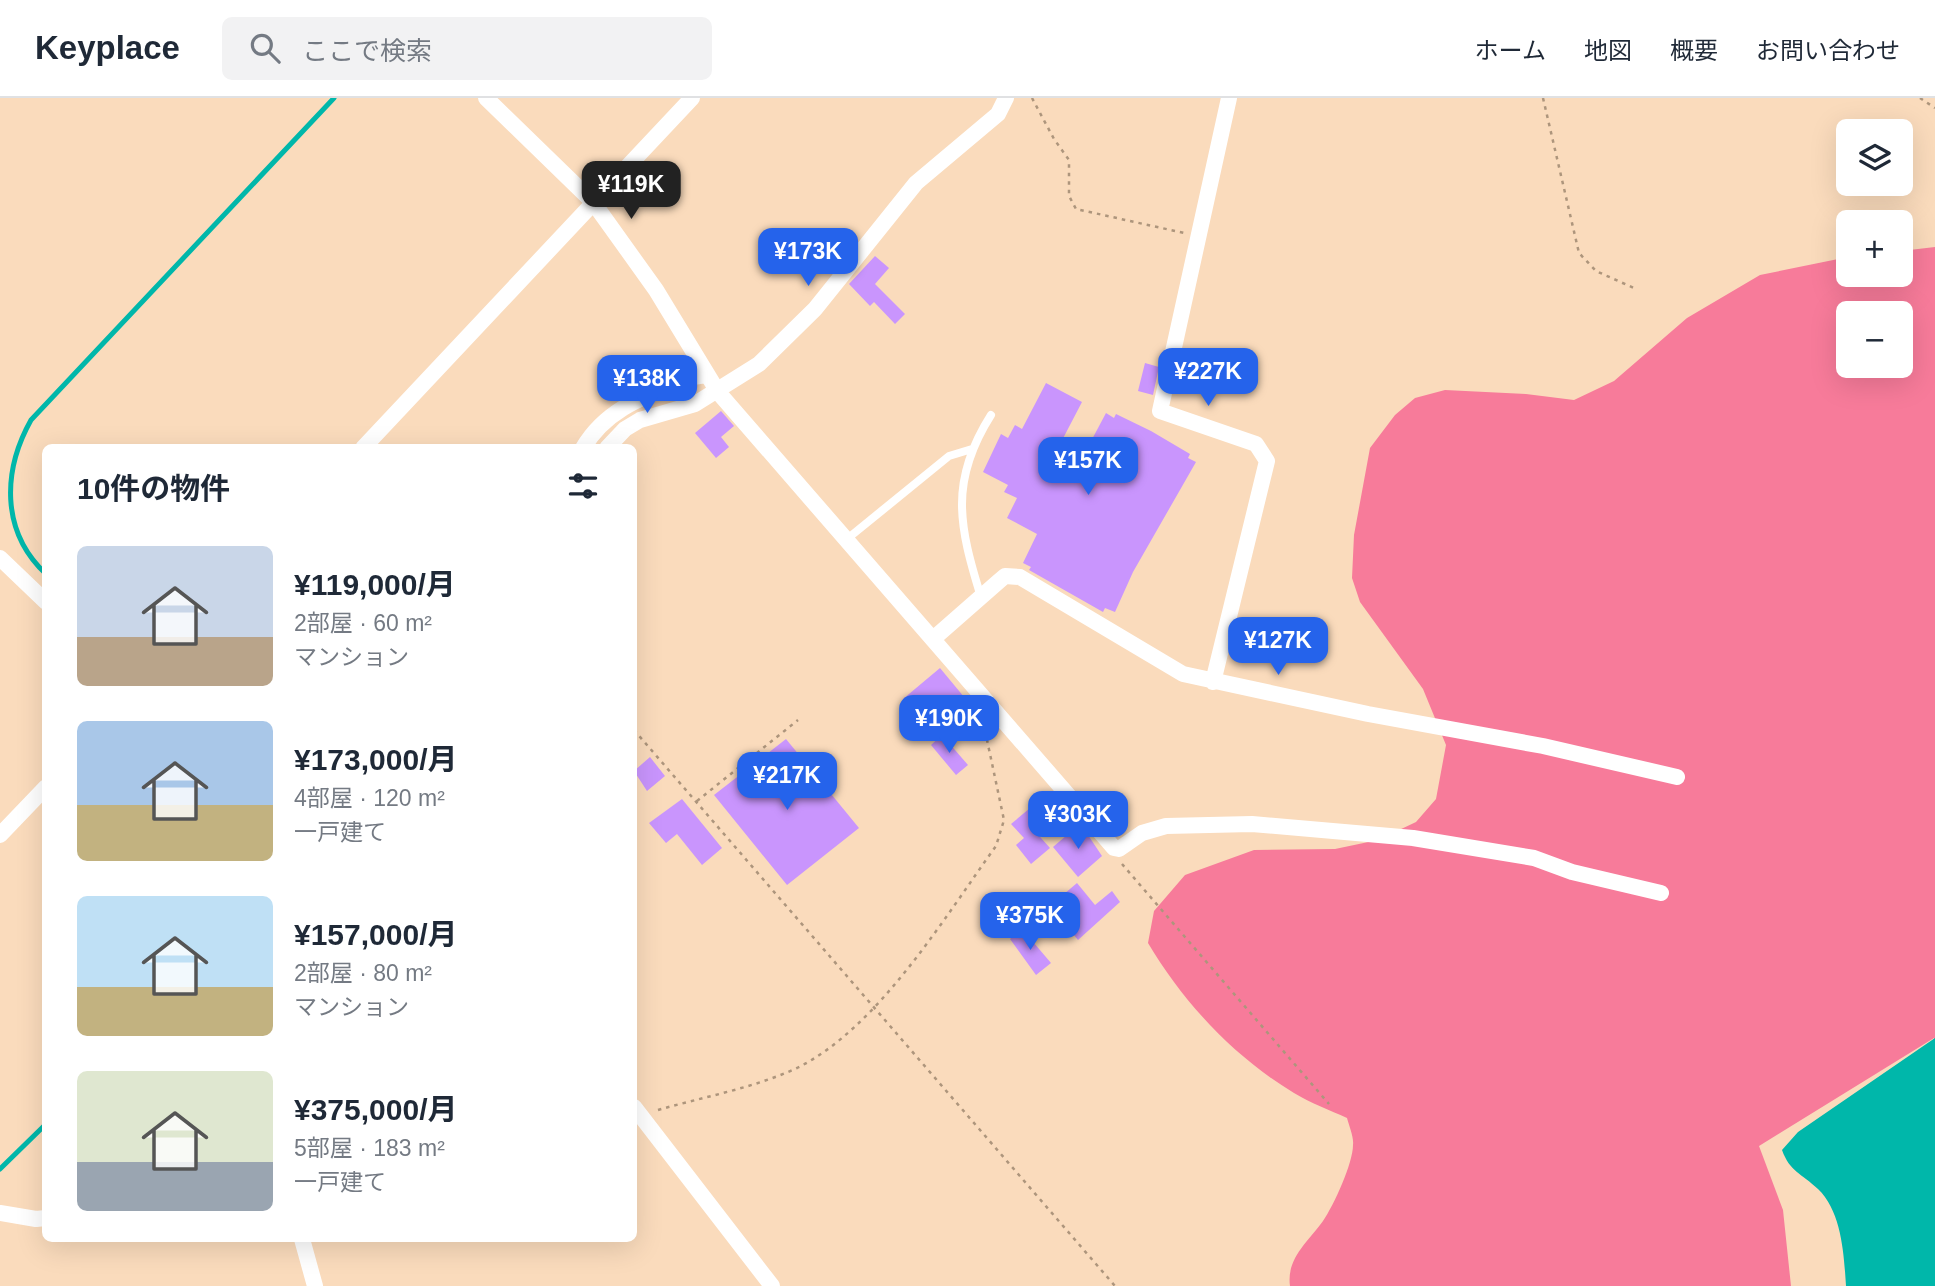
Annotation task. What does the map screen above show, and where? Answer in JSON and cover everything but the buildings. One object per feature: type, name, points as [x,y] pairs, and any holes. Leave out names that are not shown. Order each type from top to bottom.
[{"type":"street","points":[[486,98],[593,202],[656,290],[718,392],[1117,849],[1142,834],[1166,826],[1252,824],[1413,838],[1534,858],[1572,872],[1661,893]]},
{"type":"street","points":[[367,444],[692,98]]},
{"type":"street","points":[[611,444],[625,429],[640,421],[695,404],[718,392],[759,363],[815,309],[916,183],[998,114],[1006,98]]},
{"type":"street","points":[[1213,682],[1233,611],[1267,461],[1256,444],[1160,411],[1229,98]]},
{"type":"street","points":[[585,444],[592,433],[614,411],[693,377],[706,375]]},
{"type":"street","points":[[0,558],[42,598]]},
{"type":"street","points":[[933,639],[1005,576],[1020,577],[1173,669],[1213,682],[1543,746],[1677,777]]},
{"type":"street","points":[[0,835],[42,791]]},
{"type":"street","points":[[637,1111],[772,1286]]},
{"type":"street","points":[[0,1213],[42,1218]]},
{"type":"street","points":[[303,1242],[315,1286]]},
{"type":"lane","points":[[981,597],[960,516],[960,491],[972,449],[991,415]]},
{"type":"lane","points":[[847,539],[949,456],[972,449]]},
{"type":"path","points":[[1032,98],[1069,160],[1069,197],[1076,208],[1199,236]]},
{"type":"path","points":[[1543,98],[1579,253],[1596,271],[1636,289]]},
{"type":"path","points":[[1920,98],[1935,108]]},
{"type":"path","points":[[637,1111],[797,1068],[826,1049],[874,1007],[988,857],[1002,831],[1004,820],[982,716],[984,697]]},
{"type":"path","points":[[697,801],[798,720]]},
{"type":"path","points":[[637,733],[1115,1286]]},
{"type":"path","points":[[1117,849],[1123,865],[1329,1104]]},
{"type":"shaded area","points":[[1935,247],[1935,1286],[1922,1209],[1934,1038],[1759,1146],[1783,1210],[1791,1286],[1290,1286],[1295,1258],[1323,1221],[1346,1173],[1353,1142],[1347,1118],[1313,1103],[1272,1079],[1212,1027],[1177,986],[1148,943],[1154,911],[1185,875],[1254,850],[1335,849],[1378,840],[1416,822],[1436,799],[1446,745],[1423,689],[1360,602],[1352,578],[1354,535],[1370,448],[1395,415],[1415,398],[1445,390],[1526,394],[1574,400],[1614,381],[1687,318],[1760,275],[1836,259],[1836,287],[1913,287],[1913,250]]},
{"type":"water","points":[[1935,1038],[1935,1286],[1846,1286],[1840,1234],[1832,1210],[1818,1189],[1792,1168],[1782,1150],[1798,1132]]},
{"type":"waterway","points":[[42,569],[20,539],[11,500],[15,459],[31,420],[334,98]]},
{"type":"waterway","points":[[0,1169],[42,1128]]}]
